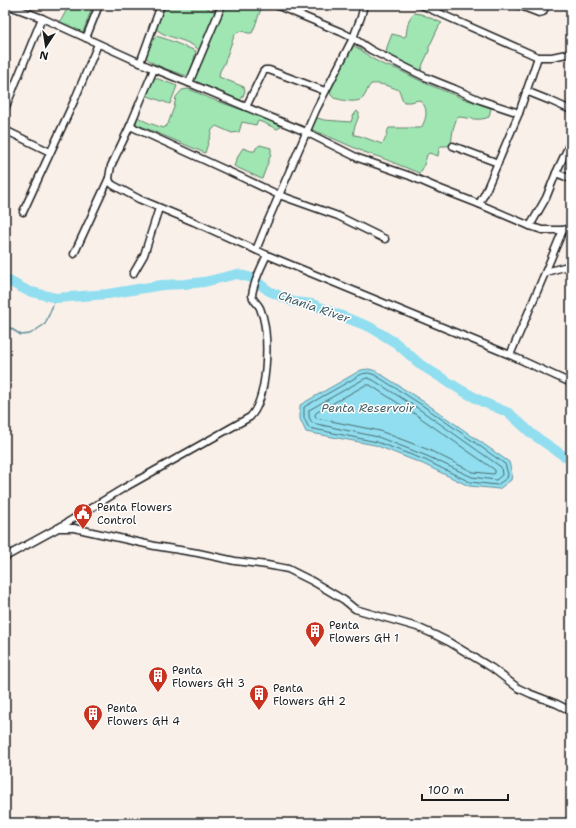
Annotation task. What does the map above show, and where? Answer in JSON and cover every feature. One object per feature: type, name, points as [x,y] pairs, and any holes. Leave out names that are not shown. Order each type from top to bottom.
[{"type":"street","points":[[7,5],[42,18],[140,63],[306,132],[358,158],[410,176],[542,230],[564,230],[571,228]]},
{"type":"street","points":[[26,12],[29,5]]},
{"type":"street","points":[[86,38],[99,5]]},
{"type":"street","points":[[140,63],[161,5]]},
{"type":"street","points":[[190,83],[222,5]]},
{"type":"street","points":[[276,5],[353,38],[371,50],[425,77],[480,100],[519,113]]},
{"type":"street","points":[[256,250],[266,223],[306,132],[325,91],[353,38],[360,21],[364,5]]},
{"type":"street","points":[[422,5],[538,57],[552,57],[571,53]]},
{"type":"street","points":[[518,5],[539,13],[543,12],[546,5]]},
{"type":"street","points":[[5,109],[42,18]]},
{"type":"street","points":[[23,212],[76,99],[98,44]]},
{"type":"street","points":[[479,204],[519,113],[538,57]]},
{"type":"street","points":[[74,254],[109,178],[111,166],[154,69]]},
{"type":"street","points":[[246,106],[265,70],[279,73],[325,91]]},
{"type":"street","points":[[526,91],[571,110]]},
{"type":"street","points":[[130,126],[279,196],[338,216],[385,239]]},
{"type":"street","points":[[5,130],[50,152]]},
{"type":"street","points":[[530,226],[546,198],[571,140]]},
{"type":"street","points":[[453,146],[498,163]]},
{"type":"street","points":[[556,172],[571,179]]},
{"type":"street","points":[[109,178],[113,185],[159,208],[267,255],[510,355],[571,383]]},
{"type":"street","points":[[133,274],[144,255],[159,208]]},
{"type":"street","points":[[510,355],[564,230]]},
{"type":"street","points":[[5,557],[250,417],[254,413],[260,399],[264,380],[267,349],[263,316],[260,307],[253,299],[252,295],[257,278],[267,255]]},
{"type":"street","points":[[546,272],[571,265]]},
{"type":"street","points":[[58,528],[82,529],[155,546],[288,569],[312,580],[355,608],[435,634],[492,668],[518,688],[571,711]]},
{"type":"green space","points":[[67,5],[93,5],[83,32],[77,32],[59,24],[66,11]]},
{"type":"green space","points":[[161,5],[202,5],[213,11],[218,10],[220,5],[262,6],[252,33],[242,31],[237,32],[234,36],[220,71],[219,77],[244,87],[245,91],[239,101],[193,83],[192,77],[200,51],[184,41],[161,33],[156,29],[156,23]]},
{"type":"green space","points":[[414,13],[421,14],[442,23],[439,26],[429,47],[429,51],[420,73],[386,55],[387,47],[392,34],[404,37],[406,36],[409,20]]},
{"type":"green space","points":[[156,36],[196,51],[190,77],[160,66],[146,57],[148,48]]},
{"type":"green space","points":[[353,45],[384,65],[397,69],[427,84],[491,108],[489,117],[477,119],[457,117],[453,129],[451,145],[441,146],[438,156],[429,153],[421,172],[419,173],[310,129],[314,117],[324,120],[351,122],[357,111],[359,116],[354,130],[354,135],[382,144],[389,128],[421,128],[426,117],[426,109],[419,100],[404,102],[399,90],[388,86],[371,84],[363,98],[357,101],[341,100],[334,98],[331,95],[331,86]]},
{"type":"green space","points":[[153,77],[177,86],[170,104],[145,95]]},
{"type":"green space","points":[[188,89],[213,100],[281,124],[281,127],[277,129],[258,121],[256,125],[242,122],[239,132],[232,133],[216,126],[212,130],[205,153],[136,124],[137,116],[146,122],[164,128],[168,124],[176,97],[182,90]]},
{"type":"green space","points":[[260,145],[271,148],[271,154],[262,179],[234,166],[243,148],[255,151]]},
{"type":"water","name":"Penta Reservoir","points":[[369,369],[376,371],[424,402],[509,462],[512,474],[511,480],[499,489],[469,486],[423,464],[375,445],[306,432],[300,419],[300,405],[361,370]]},
{"type":"waterway","name":"Chania River","points":[[5,279],[28,291],[56,298],[108,294],[162,285],[204,282],[237,274],[252,278],[269,291],[294,302],[312,304],[370,327],[396,343],[421,365],[461,390],[483,402],[509,413],[532,434],[564,456],[571,456]]},
{"type":"waterway","points":[[5,322],[7,326],[21,335],[30,334],[45,324],[56,298]]},
{"type":"place","name":"Penta Flowers Control","points":[[83,530]]},
{"type":"place","name":"Penta Flowers GH 1","points":[[315,648]]},
{"type":"place","name":"Penta Flowers GH 3","points":[[158,693]]},
{"type":"place","name":"Penta Flowers GH 2","points":[[259,711]]},
{"type":"place","name":"Penta Flowers GH 4","points":[[93,731]]}]
